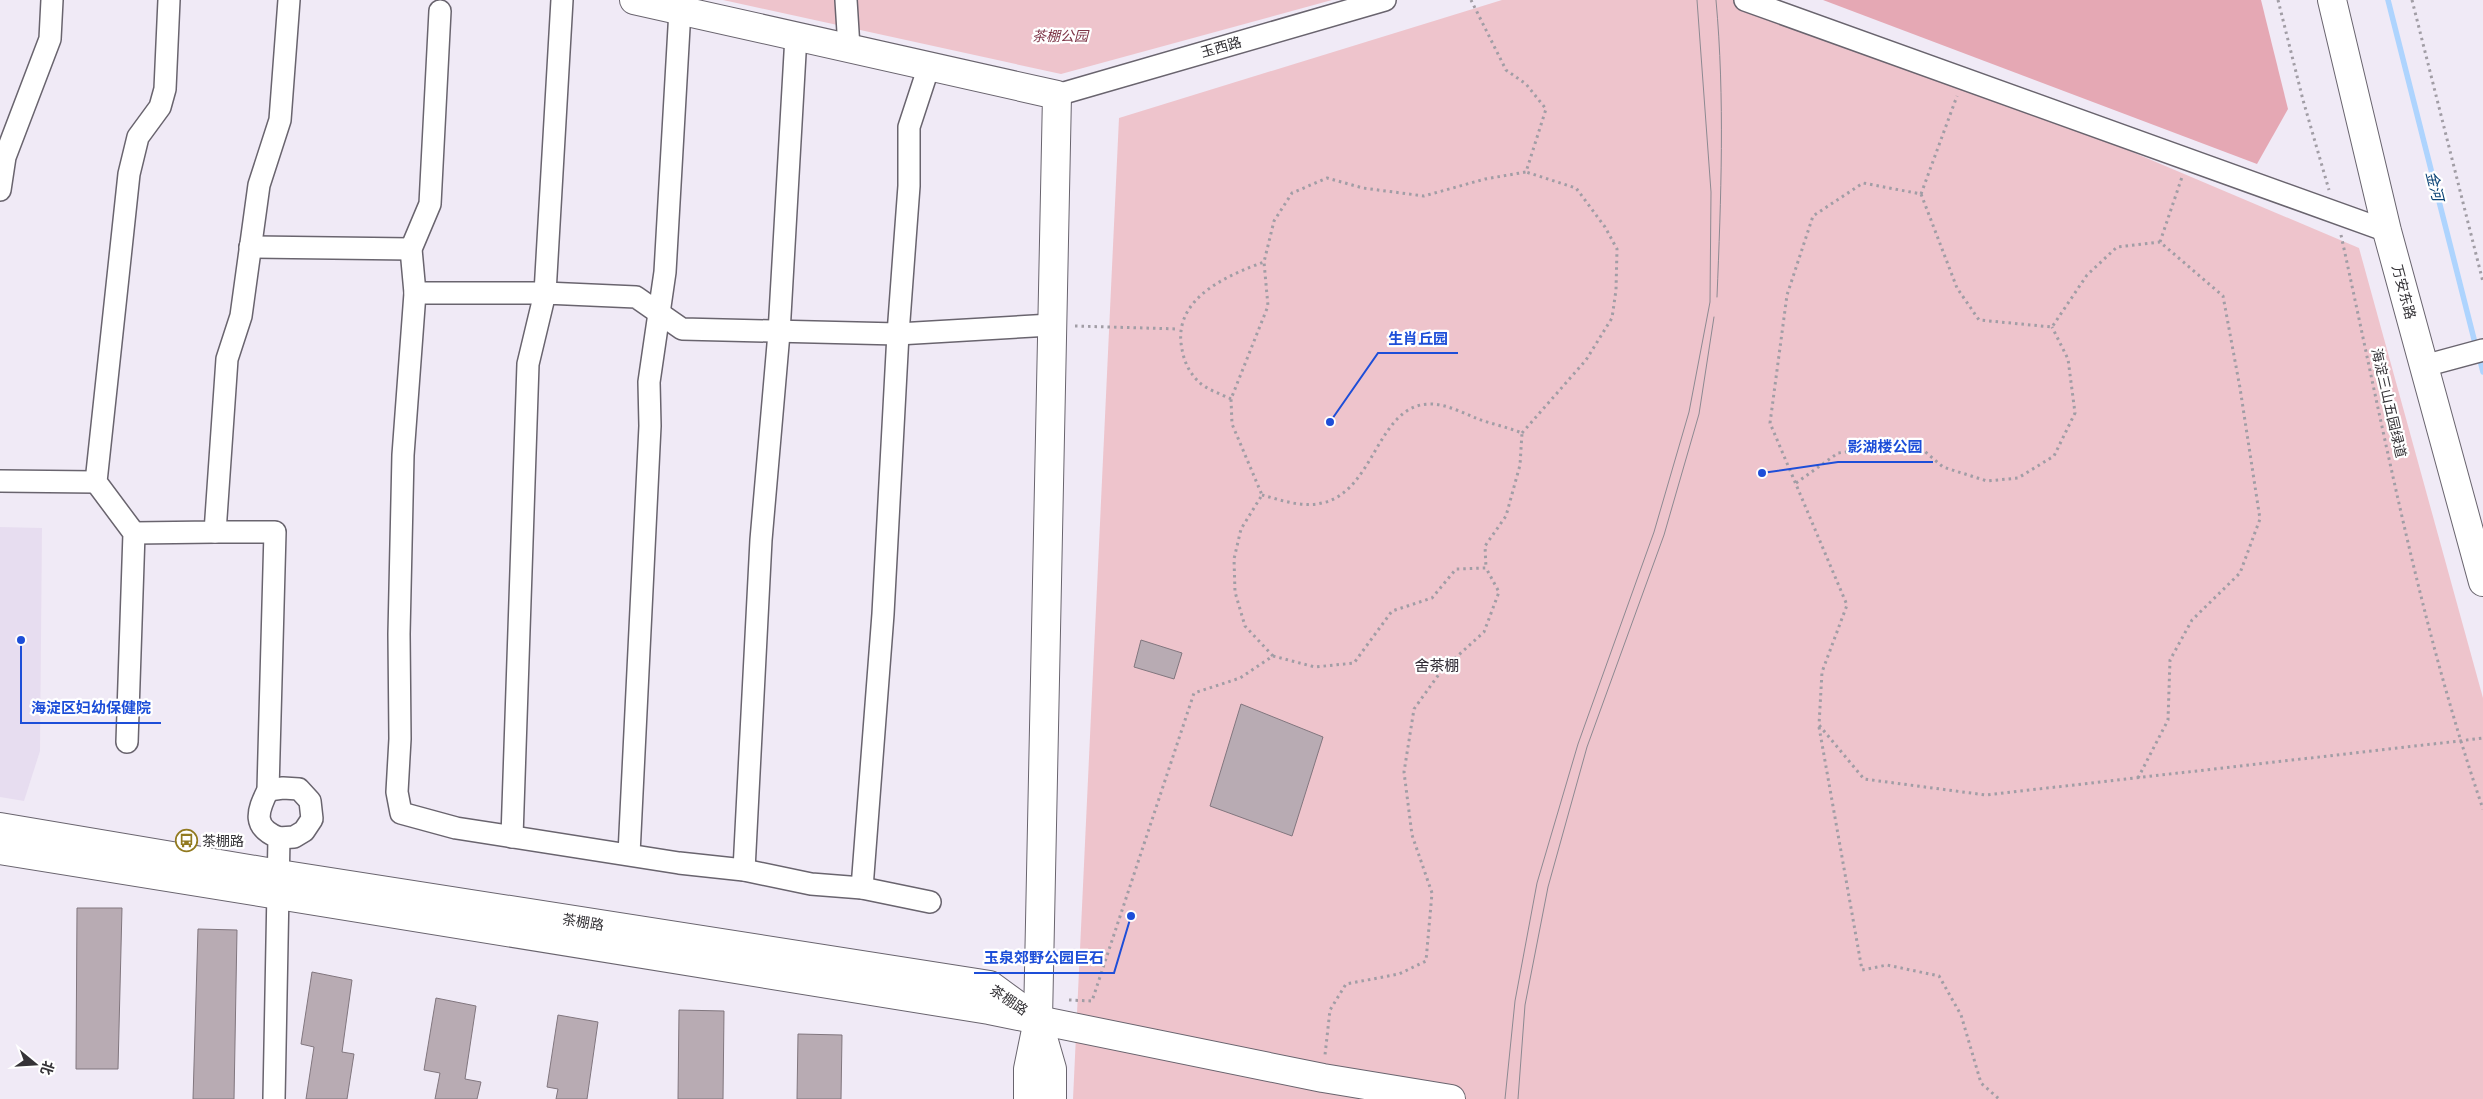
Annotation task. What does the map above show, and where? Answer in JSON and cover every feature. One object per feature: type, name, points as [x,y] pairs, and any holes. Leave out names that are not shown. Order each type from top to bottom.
[{"type":"street","points":[[0,190],[5,158],[50,39],[52,0]]},
{"type":"street","points":[[128,742],[134,533],[96,482],[129,174],[138,137],[160,106],[165,89],[169,0]]},
{"type":"street","points":[[215,532],[227,359],[241,316],[259,185],[280,120],[289,0]]},
{"type":"street","points":[[512,837],[528,364],[545,293],[562,0]]},
{"type":"street","points":[[634,0],[1057,95],[1038,1020],[1028,1069],[1028,1099]]},
{"type":"street","points":[[846,0],[849,48]]},
{"type":"street","name":"玉西路","points":[[1057,95],[1385,0]]},
{"type":"street","points":[[1745,0],[2387,230]]},
{"type":"street","name":"万安东路","points":[[2332,0],[2387,230],[2483,582]]},
{"type":"street","points":[[629,854],[650,426],[649,382],[658,313],[666,272],[680,10]]},
{"type":"street","points":[[440,11],[430,204],[411,249],[415,293],[403,455],[399,624],[400,739],[397,792],[401,813],[456,828],[680,863],[744,870],[811,884],[862,888],[930,902]]},
{"type":"street","points":[[744,870],[761,540],[778,332],[796,36]]},
{"type":"street","points":[[862,888],[883,614],[898,334],[909,186],[909,127],[929,66]]},
{"type":"street","points":[[250,247],[411,249]]},
{"type":"street","points":[[415,293],[545,293],[636,298],[682,329],[898,334],[1052,325]]},
{"type":"street","points":[[2424,366],[2483,350]]},
{"type":"street","points":[[0,481],[96,482]]},
{"type":"street","points":[[134,533],[275,532],[268,790],[259,809],[260,822],[266,832],[279,838],[294,837],[304,831],[312,819],[310,801],[299,789],[283,788],[268,790]]},
{"type":"street","name":"茶棚路","points":[[0,827],[279,884]]},
{"type":"street","points":[[274,1099],[279,838]]},
{"type":"street","name":"茶棚路","points":[[0,850],[279,884],[990,985],[1038,1020],[1323,1078],[1451,1099]]},
{"type":"street","points":[[1038,1020],[1052,1069],[1052,1099]]},
{"type":"path","points":[[1471,0],[1506,70],[1526,84],[1546,108],[1526,172]]},
{"type":"path","name":"海淀三山五园绿道","points":[[2278,0],[2303,100],[2336,212],[2424,608],[2459,741],[2483,810]]},
{"type":"path","points":[[2412,0],[2483,282]]},
{"type":"path","points":[[1964,78],[1921,194],[1957,288],[1979,320],[2052,327]]},
{"type":"path","points":[[2160,242],[2188,159]]},
{"type":"path","points":[[1262,496],[1232,424],[1231,399],[1268,306],[1264,262],[1274,221],[1292,193],[1326,178],[1363,188],[1424,196],[1485,180],[1526,172],[1576,188],[1605,227],[1617,249],[1616,290],[1612,318],[1586,360],[1522,433],[1520,465],[1506,516],[1485,546],[1486,568],[1499,592],[1484,632],[1442,670],[1414,709],[1404,772],[1411,826],[1432,893],[1426,961],[1398,974],[1346,984],[1330,1010],[1323,1078]]},
{"type":"path","points":[[1921,194],[1863,183],[1813,216],[1787,295],[1770,423],[1848,605],[1822,672],[1819,725],[1862,970],[1887,966],[1939,976],[1961,1015],[1981,1083],[1998,1099]]},
{"type":"path","points":[[2052,327],[2087,274],[2117,247],[2160,242],[2223,296],[2240,388],[2260,519],[2240,573],[2192,620],[2170,660],[2168,720],[2138,778]]},
{"type":"path","points":[[1231,399],[1199,382],[1183,359],[1179,329],[1188,308],[1208,290],[1234,273],[1264,262]]},
{"type":"path","points":[[1052,325],[1179,329]]},
{"type":"path","points":[[1796,483],[1838,453],[1915,443],[1942,467],[1987,482],[2018,478],[2033,469],[2054,456],[2075,413],[2068,359],[2052,327]]},
{"type":"path","points":[[1262,496],[1297,504],[1322,503],[1346,492],[1368,465],[1393,423],[1411,408],[1430,404],[1456,409],[1522,433]]},
{"type":"path","points":[[1262,496],[1241,529],[1234,559],[1235,592],[1245,626],[1273,656],[1315,666],[1354,663],[1392,611],[1432,598],[1456,568],[1486,568]]},
{"type":"path","points":[[1069,1000],[1092,1001],[1194,693],[1240,678],[1273,656]]},
{"type":"path","points":[[1819,725],[1864,779],[1986,795],[2483,738]]},
{"type":"shaded area","points":[[1823,0],[2261,0],[2288,109],[2257,164]]},
{"type":"shaded area","points":[[0,527],[42,528],[40,751],[24,801],[0,797]]},
{"type":"green space","name":"茶棚公园","points":[[723,0],[1332,0],[1061,74]]},
{"type":"green space","points":[[1502,0],[1773,0],[2359,248],[2483,698],[2483,1099],[1073,1099],[1119,118]]},
{"type":"building","points":[[1141,640],[1182,653],[1174,679],[1134,667]]},
{"type":"building","points":[[1241,704],[1323,737],[1292,836],[1210,806]]},
{"type":"building","points":[[77,908],[122,908],[118,1069],[76,1069]]},
{"type":"building","points":[[198,929],[237,930],[234,1099],[193,1099]]},
{"type":"building","points":[[312,972],[352,980],[342,1052],[354,1054],[347,1099],[306,1099],[314,1047],[301,1044]]},
{"type":"building","points":[[436,998],[476,1006],[465,1079],[481,1082],[477,1099],[435,1099],[440,1073],[424,1070]]},
{"type":"building","points":[[679,1010],[724,1011],[723,1099],[678,1099]]},
{"type":"building","points":[[558,1015],[598,1022],[587,1099],[556,1099],[558,1089],[547,1087]]},
{"type":"building","points":[[798,1034],[842,1035],[841,1099],[797,1099]]},
{"type":"waterway","name":"金河","points":[[2388,0],[2476,347]]},
{"type":"waterway","name":"金河","points":[[2479,356],[2483,372]]},
{"type":"tram line","points":[[1505,1099],[1515,1001],[1537,883],[1578,744],[1654,532],[1689,412],[1710,302],[1711,192],[1697,0]]},
{"type":"tram line","points":[[1716,0],[1721,74],[1721,186],[1717,297]]},
{"type":"tram line","points":[[1518,1099],[1525,1005],[1548,887],[1587,747],[1664,535],[1699,414],[1714,317]]},
{"type":"place","name":"生肖丘园","points":[[1330,422]]},
{"type":"place","name":"影湖楼公园","points":[[1762,473]]},
{"type":"place","name":"海淀区妇幼保健院","points":[[21,640]]},
{"type":"place","name":"茶棚路","points":[[186,841]]},
{"type":"place","name":"玉泉郊野公园巨石","points":[[1131,916]]},
{"type":"district","name":"舍茶棚","points":[[1437,665]]}]
